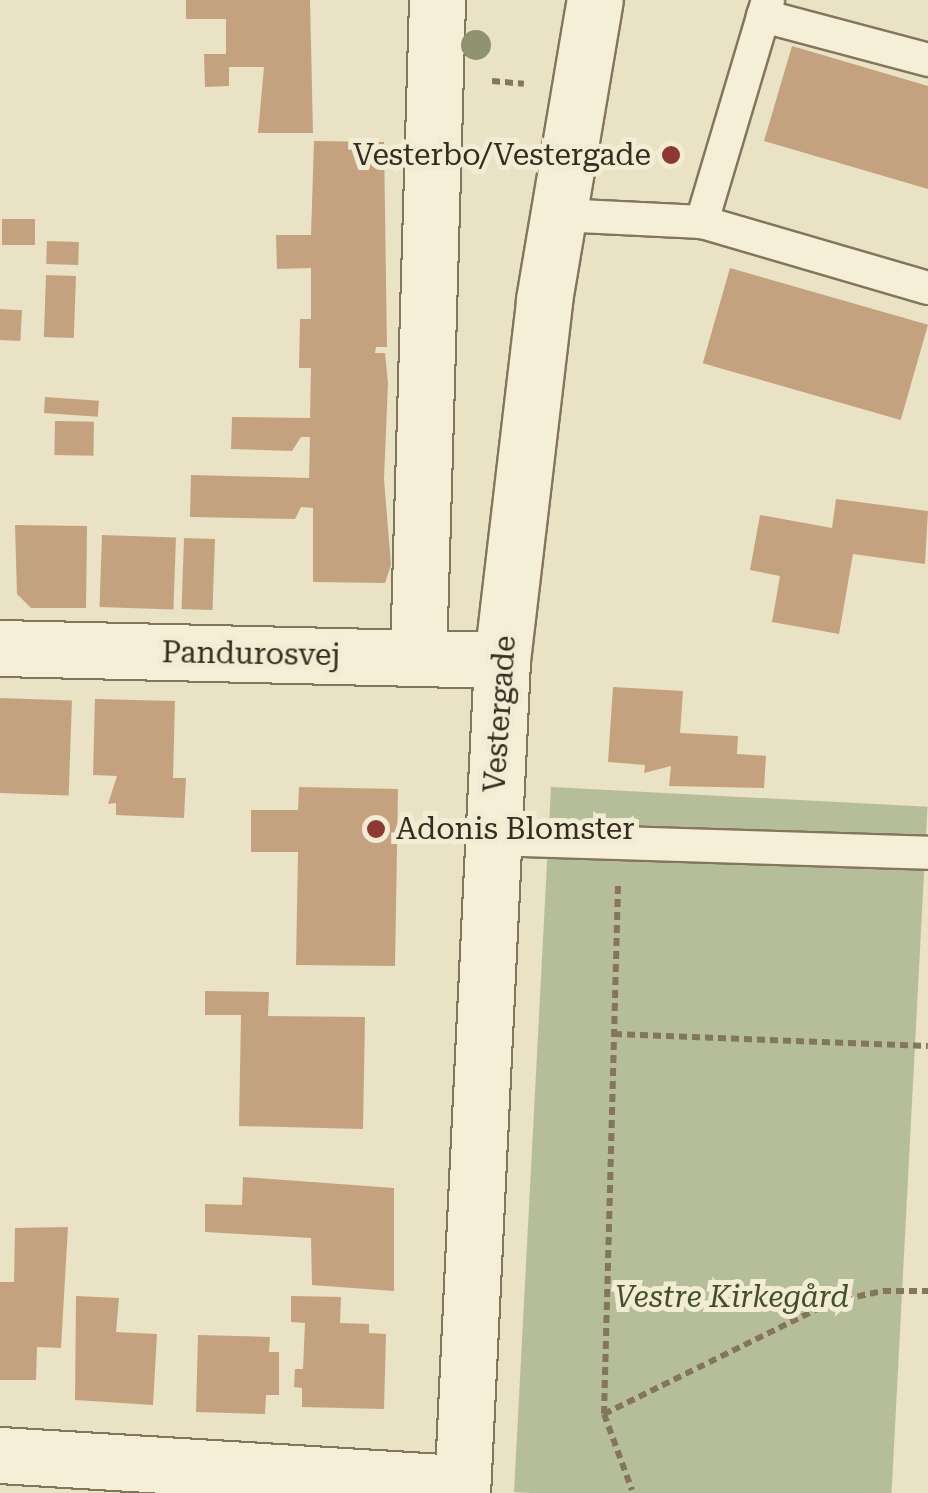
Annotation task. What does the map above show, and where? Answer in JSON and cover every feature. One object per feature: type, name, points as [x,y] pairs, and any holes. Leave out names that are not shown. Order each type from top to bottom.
[{"type":"street","points":[[418,658],[436,0]]},
{"type":"street","name":"Vestergade","points":[[462,1488],[502,660],[559,215],[595,0]]},
{"type":"street","name":"Pandurosvej","points":[[0,648],[502,660]]},
{"type":"street","points":[[0,1455],[462,1488]]},
{"type":"lane","points":[[702,222],[765,8],[928,60]]},
{"type":"lane","points":[[559,215],[702,222],[928,288]]},
{"type":"lane","points":[[492,838],[928,853]]},
{"type":"path","points":[[431,74],[580,90]]},
{"type":"path","points":[[619,843],[604,1414],[632,1490]]},
{"type":"path","points":[[614,1034],[928,1046]]},
{"type":"path","points":[[604,1414],[832,1302],[883,1290],[928,1291]]},
{"type":"green space","name":"Vestre Kirkegård","points":[[551,787],[927,807],[892,1493],[514,1492]]},
{"type":"building","points":[[186,0],[310,0],[313,133],[258,133],[264,67],[229,67],[229,86],[205,87],[204,54],[226,54],[226,19],[186,19]]},
{"type":"building","points":[[792,46],[928,86],[928,189],[764,141]]},
{"type":"building","points":[[314,141],[384,142],[387,347],[376,347],[375,353],[385,353],[388,383],[384,479],[391,565],[385,583],[313,582],[313,508],[301,507],[295,519],[190,517],[191,475],[309,478],[310,437],[301,437],[292,451],[231,449],[232,417],[310,418],[311,368],[299,368],[300,319],[311,319],[311,268],[277,269],[276,235],[311,235]]},
{"type":"building","points":[[2,219],[35,219],[35,245],[2,245]]},
{"type":"building","points":[[47,241],[79,242],[78,265],[46,264]]},
{"type":"building","points":[[730,268],[928,325],[901,420],[703,363]]},
{"type":"building","points":[[46,275],[76,276],[74,338],[44,337]]},
{"type":"building","points":[[0,309],[22,310],[20,341],[0,340]]},
{"type":"building","points":[[45,397],[99,401],[98,417],[44,413]]},
{"type":"building","points":[[55,421],[94,422],[93,456],[54,455]]},
{"type":"building","points":[[836,499],[928,511],[925,564],[853,554],[839,634],[772,622],[780,576],[750,570],[760,515],[832,528]]},
{"type":"building","points":[[15,525],[87,526],[86,608],[31,608],[17,594]]},
{"type":"building","points":[[102,535],[176,538],[173,610],[99,607]]},
{"type":"building","points":[[184,538],[215,539],[213,610],[182,609]]},
{"type":"building","points":[[613,687],[683,691],[680,733],[738,736],[737,754],[766,756],[764,788],[669,786],[671,766],[644,773],[645,765],[608,762]]},
{"type":"building","points":[[0,698],[72,701],[69,795],[0,793]]},
{"type":"building","points":[[95,699],[175,701],[173,778],[186,778],[184,818],[116,815],[116,803],[108,804],[117,776],[93,775]]},
{"type":"building","points":[[299,787],[398,789],[395,966],[296,965],[298,852],[251,852],[251,810],[298,810]]},
{"type":"building","points":[[205,991],[269,992],[268,1016],[365,1017],[363,1129],[239,1126],[241,1015],[205,1015]]},
{"type":"building","points":[[243,1177],[394,1188],[394,1291],[312,1285],[311,1238],[205,1232],[205,1204],[242,1205]]},
{"type":"building","points":[[68,1227],[61,1348],[37,1347],[36,1380],[0,1380],[0,1282],[14,1282],[15,1228]]},
{"type":"building","points":[[76,1296],[119,1298],[116,1332],[157,1334],[153,1405],[75,1400]]},
{"type":"building","points":[[291,1296],[341,1297],[340,1323],[369,1324],[369,1333],[386,1334],[384,1409],[302,1407],[302,1388],[294,1387],[295,1369],[303,1369],[305,1323],[291,1322]]},
{"type":"building","points":[[198,1335],[270,1337],[269,1352],[279,1352],[279,1395],[266,1395],[265,1414],[196,1412]]},
{"type":"place","name":"Vesterbo/Vestergade","points":[[671,155]]},
{"type":"place","name":"Adonis Blomster","points":[[376,829]]}]
